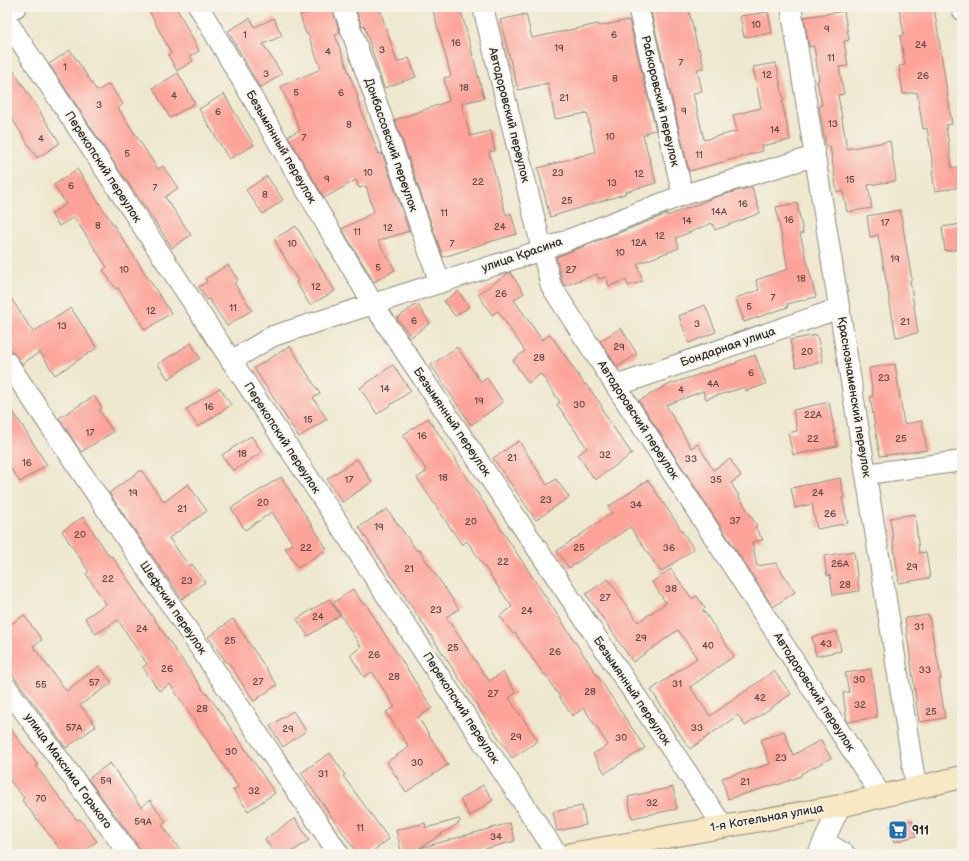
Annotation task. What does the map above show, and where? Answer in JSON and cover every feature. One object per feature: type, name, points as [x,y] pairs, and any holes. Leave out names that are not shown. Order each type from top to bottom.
[{"type":"street","points":[[7,9],[16,7]]},
{"type":"street","name":"Безымянный переулок","points":[[199,7],[373,304],[723,826]]},
{"type":"street","name":"Донбассовский переулок","points":[[343,7],[440,283]]},
{"type":"street","name":"Автодоровский переулок","points":[[483,7],[551,286],[881,795]]},
{"type":"street","name":"Рабкоровский переулок","points":[[638,7],[682,195]]},
{"type":"street","name":"Краснознаменский переулок","points":[[791,7],[916,788]]},
{"type":"street","name":"Перекопский переулок","points":[[7,22],[557,854]]},
{"type":"street","name":"улица Красина","points":[[231,361],[273,336],[542,250],[682,195],[815,156]]},
{"type":"street","name":"Бондарная улица","points":[[616,386],[840,308]]},
{"type":"street","name":"Шефский переулок","points":[[7,362],[339,854]]},
{"type":"street","points":[[866,474],[962,461]]},
{"type":"street","name":"улица Максима Горького","points":[[7,688],[129,854]]},
{"type":"street","name":"1-я Котельная улица","points":[[571,854],[840,806],[881,795],[962,777]]},
{"type":"street","points":[[840,806],[821,848],[846,854]]},
{"type":"building","points":[[147,7],[176,7],[199,51],[190,56],[193,61],[177,71],[168,55],[171,53]]},
{"type":"building","points":[[323,7],[332,7],[340,33],[335,35],[368,129],[379,154],[382,153],[409,231],[378,241],[395,270],[374,282],[342,229],[374,212],[366,186],[359,188],[356,180],[324,198],[288,136],[300,130],[281,86],[321,69],[308,34],[306,34],[300,15]]},
{"type":"building","points":[[355,7],[379,7],[397,62],[409,58],[416,77],[384,88],[364,25],[362,26]]},
{"type":"building","points":[[432,7],[460,7],[484,98],[462,103],[470,136],[491,131],[495,151],[489,152],[506,215],[511,213],[517,234],[443,257],[395,120],[449,101],[444,78],[451,76]]},
{"type":"building","points":[[671,7],[688,7],[704,68],[697,69],[702,91],[693,93],[704,140],[737,131],[733,115],[761,108],[753,67],[776,63],[790,140],[761,146],[763,151],[689,171],[651,12]]},
{"type":"building","points":[[899,7],[934,7],[952,124],[946,125],[952,168],[959,167],[962,187],[935,191],[932,171],[934,171],[927,128],[923,129],[917,92],[903,94],[899,66],[905,65],[900,36],[904,35]]},
{"type":"building","points":[[844,11],[849,40],[844,41],[848,66],[839,67],[844,94],[838,95],[847,149],[890,141],[896,181],[868,185],[872,208],[847,212],[843,191],[837,192],[830,146],[826,147],[819,106],[822,105],[817,81],[819,80],[814,46],[809,47],[804,17]]},
{"type":"building","points":[[768,12],[772,33],[744,37],[740,16]]},
{"type":"building","points":[[526,14],[532,38],[598,24],[599,26],[629,20],[656,130],[646,132],[647,134],[643,135],[656,183],[550,217],[538,168],[595,152],[587,113],[555,119],[548,83],[518,90],[500,20]]},
{"type":"building","points":[[250,18],[255,27],[274,18],[282,36],[263,44],[282,74],[260,88],[228,31]]},
{"type":"building","points":[[70,50],[97,91],[109,84],[123,104],[118,108],[158,169],[163,166],[178,188],[165,197],[191,235],[172,248],[49,64]]},
{"type":"building","points":[[7,61],[60,143],[37,158],[7,111]]},
{"type":"building","points":[[178,73],[195,103],[170,118],[153,88]]},
{"type":"building","points":[[224,94],[254,145],[229,159],[199,109]]},
{"type":"building","points":[[77,169],[171,313],[145,330],[118,288],[116,289],[103,270],[107,267],[74,217],[59,226],[51,214],[66,204],[54,185]]},
{"type":"building","points":[[267,176],[283,200],[263,214],[246,190]]},
{"type":"building","points":[[752,187],[760,213],[715,230],[712,223],[676,238],[679,248],[637,264],[643,281],[628,286],[626,280],[609,286],[606,277],[599,279],[597,274],[564,286],[556,257],[667,214],[667,216],[716,197]]},
{"type":"building","points":[[797,203],[803,233],[800,234],[816,297],[787,304],[788,307],[744,322],[736,298],[759,290],[756,280],[788,269],[776,207]]},
{"type":"building","points":[[900,210],[912,280],[910,280],[918,333],[896,337],[878,235],[870,237],[867,216]]},
{"type":"building","points":[[962,224],[962,249],[945,251],[942,227]]},
{"type":"building","points":[[296,226],[335,291],[310,305],[296,282],[298,281],[274,239]]},
{"type":"building","points":[[228,265],[238,280],[234,283],[252,310],[227,326],[199,287],[207,282],[205,279]]},
{"type":"building","points":[[510,272],[524,293],[514,300],[542,340],[550,334],[585,385],[586,384],[602,406],[601,407],[609,421],[632,454],[595,480],[578,455],[587,448],[557,404],[560,402],[541,374],[528,383],[513,360],[525,351],[498,311],[492,315],[478,294]]},
{"type":"building","points":[[458,291],[469,307],[455,316],[444,301]]},
{"type":"building","points":[[7,292],[33,332],[71,308],[97,348],[55,375],[40,352],[22,364],[7,345]]},
{"type":"building","points":[[417,304],[430,323],[411,337],[397,318]]},
{"type":"building","points":[[705,305],[716,332],[689,343],[679,316]]},
{"type":"building","points":[[621,328],[637,354],[617,367],[600,341]]},
{"type":"building","points":[[817,335],[823,362],[796,367],[790,340]]},
{"type":"building","points":[[191,343],[200,358],[168,379],[158,364]]},
{"type":"building","points":[[290,346],[320,394],[313,398],[327,419],[299,437],[254,368]]},
{"type":"building","points":[[457,347],[481,382],[487,378],[503,402],[471,425],[431,365]]},
{"type":"building","points":[[755,355],[766,384],[746,391],[745,387],[706,399],[703,391],[666,405],[691,448],[698,444],[713,470],[730,459],[741,476],[731,483],[757,526],[755,527],[763,540],[752,542],[757,566],[776,563],[795,592],[773,607],[639,401],[663,387],[737,363],[736,362]]},
{"type":"building","points":[[895,364],[904,424],[922,421],[927,450],[880,456],[870,397],[873,396],[869,368]]},
{"type":"building","points":[[393,365],[411,391],[377,414],[360,388]]},
{"type":"building","points":[[220,388],[231,405],[198,427],[186,409]]},
{"type":"building","points":[[94,396],[102,408],[99,410],[113,432],[81,452],[59,418]]},
{"type":"building","points":[[7,402],[47,465],[20,482],[7,462]]},
{"type":"building","points":[[829,402],[837,446],[793,455],[788,433],[797,431],[793,410]]},
{"type":"building","points":[[428,418],[645,748],[605,773],[593,754],[608,745],[584,708],[572,716],[545,674],[544,675],[515,633],[513,634],[500,616],[512,607],[467,541],[462,545],[417,478],[427,471],[403,435]]},
{"type":"building","points":[[251,436],[262,452],[233,471],[222,455]]},
{"type":"building","points":[[519,441],[547,485],[556,479],[569,497],[536,520],[493,458]]},
{"type":"building","points":[[357,459],[372,482],[342,502],[327,479]]},
{"type":"building","points":[[141,470],[164,502],[188,484],[207,511],[169,538],[189,566],[192,564],[205,582],[182,599],[109,493]]},
{"type":"building","points":[[281,477],[327,549],[298,568],[285,548],[293,544],[272,512],[245,530],[231,508]]},
{"type":"building","points":[[840,478],[844,497],[842,498],[848,523],[817,529],[812,504],[795,508],[791,488]]},
{"type":"building","points":[[648,480],[694,549],[661,572],[630,527],[569,568],[557,551],[612,513],[608,507]]},
{"type":"building","points":[[387,509],[417,551],[419,550],[459,609],[446,617],[489,681],[503,672],[516,693],[509,698],[538,741],[512,758],[359,527]]},
{"type":"building","points":[[915,514],[919,553],[926,552],[930,578],[899,583],[890,518]]},
{"type":"building","points":[[83,517],[110,557],[112,556],[173,647],[206,694],[207,693],[275,793],[248,811],[233,790],[238,787],[170,684],[159,691],[143,667],[147,664],[118,620],[96,634],[85,618],[106,604],[86,574],[89,572],[62,531]]},
{"type":"building","points":[[854,551],[859,591],[833,595],[830,575],[827,576],[824,556]]},
{"type":"building","points":[[671,569],[692,599],[697,596],[705,608],[703,610],[734,656],[690,687],[710,716],[774,671],[791,694],[745,726],[738,715],[690,749],[651,690],[697,658],[678,630],[633,662],[586,594],[608,579],[638,622],[666,603],[652,582]]},
{"type":"building","points":[[353,589],[363,604],[365,603],[432,708],[418,717],[448,765],[406,792],[387,762],[409,747],[386,712],[395,707],[372,672],[364,677],[350,655],[361,647],[333,603]]},
{"type":"building","points":[[329,599],[340,615],[308,636],[297,619]]},
{"type":"building","points":[[24,615],[42,640],[33,646],[66,691],[99,666],[112,683],[80,705],[96,726],[66,748],[7,667],[7,627]]},
{"type":"building","points":[[929,615],[941,679],[939,679],[945,718],[919,722],[905,618]]},
{"type":"building","points":[[233,619],[277,685],[254,701],[228,662],[227,663],[208,637]]},
{"type":"building","points":[[837,632],[841,651],[816,656],[812,637]]},
{"type":"building","points":[[871,669],[877,717],[847,722],[843,693],[849,692],[845,673]]},
{"type":"building","points":[[293,711],[306,731],[283,747],[270,726]]},
{"type":"building","points":[[7,724],[38,765],[36,766],[77,820],[80,819],[97,841],[81,854],[64,854],[22,800],[24,798],[7,777]]},
{"type":"building","points":[[784,731],[793,755],[821,740],[831,758],[801,774],[801,776],[778,785],[777,784],[728,799],[722,778],[770,764],[761,740]]},
{"type":"building","points":[[330,753],[345,775],[343,776],[389,839],[369,854],[358,854],[301,773]]},
{"type":"building","points":[[110,763],[141,807],[150,800],[166,822],[162,825],[183,854],[144,854],[88,779]]},
{"type":"building","points":[[483,785],[493,800],[470,816],[460,800]]},
{"type":"building","points":[[673,787],[677,809],[632,818],[628,797]]},
{"type":"building","points":[[582,806],[586,825],[557,831],[553,812]]},
{"type":"building","points":[[295,818],[309,840],[289,854],[275,854],[265,839]]},
{"type":"building","points":[[459,819],[460,822],[420,848],[510,823],[515,841],[465,854],[416,854],[416,850],[411,854],[402,854],[396,830],[425,823],[426,828]]},
{"type":"building","points":[[912,820],[916,836],[894,842],[890,826]]},
{"type":"place","name":"911","points":[[898,830]]}]
